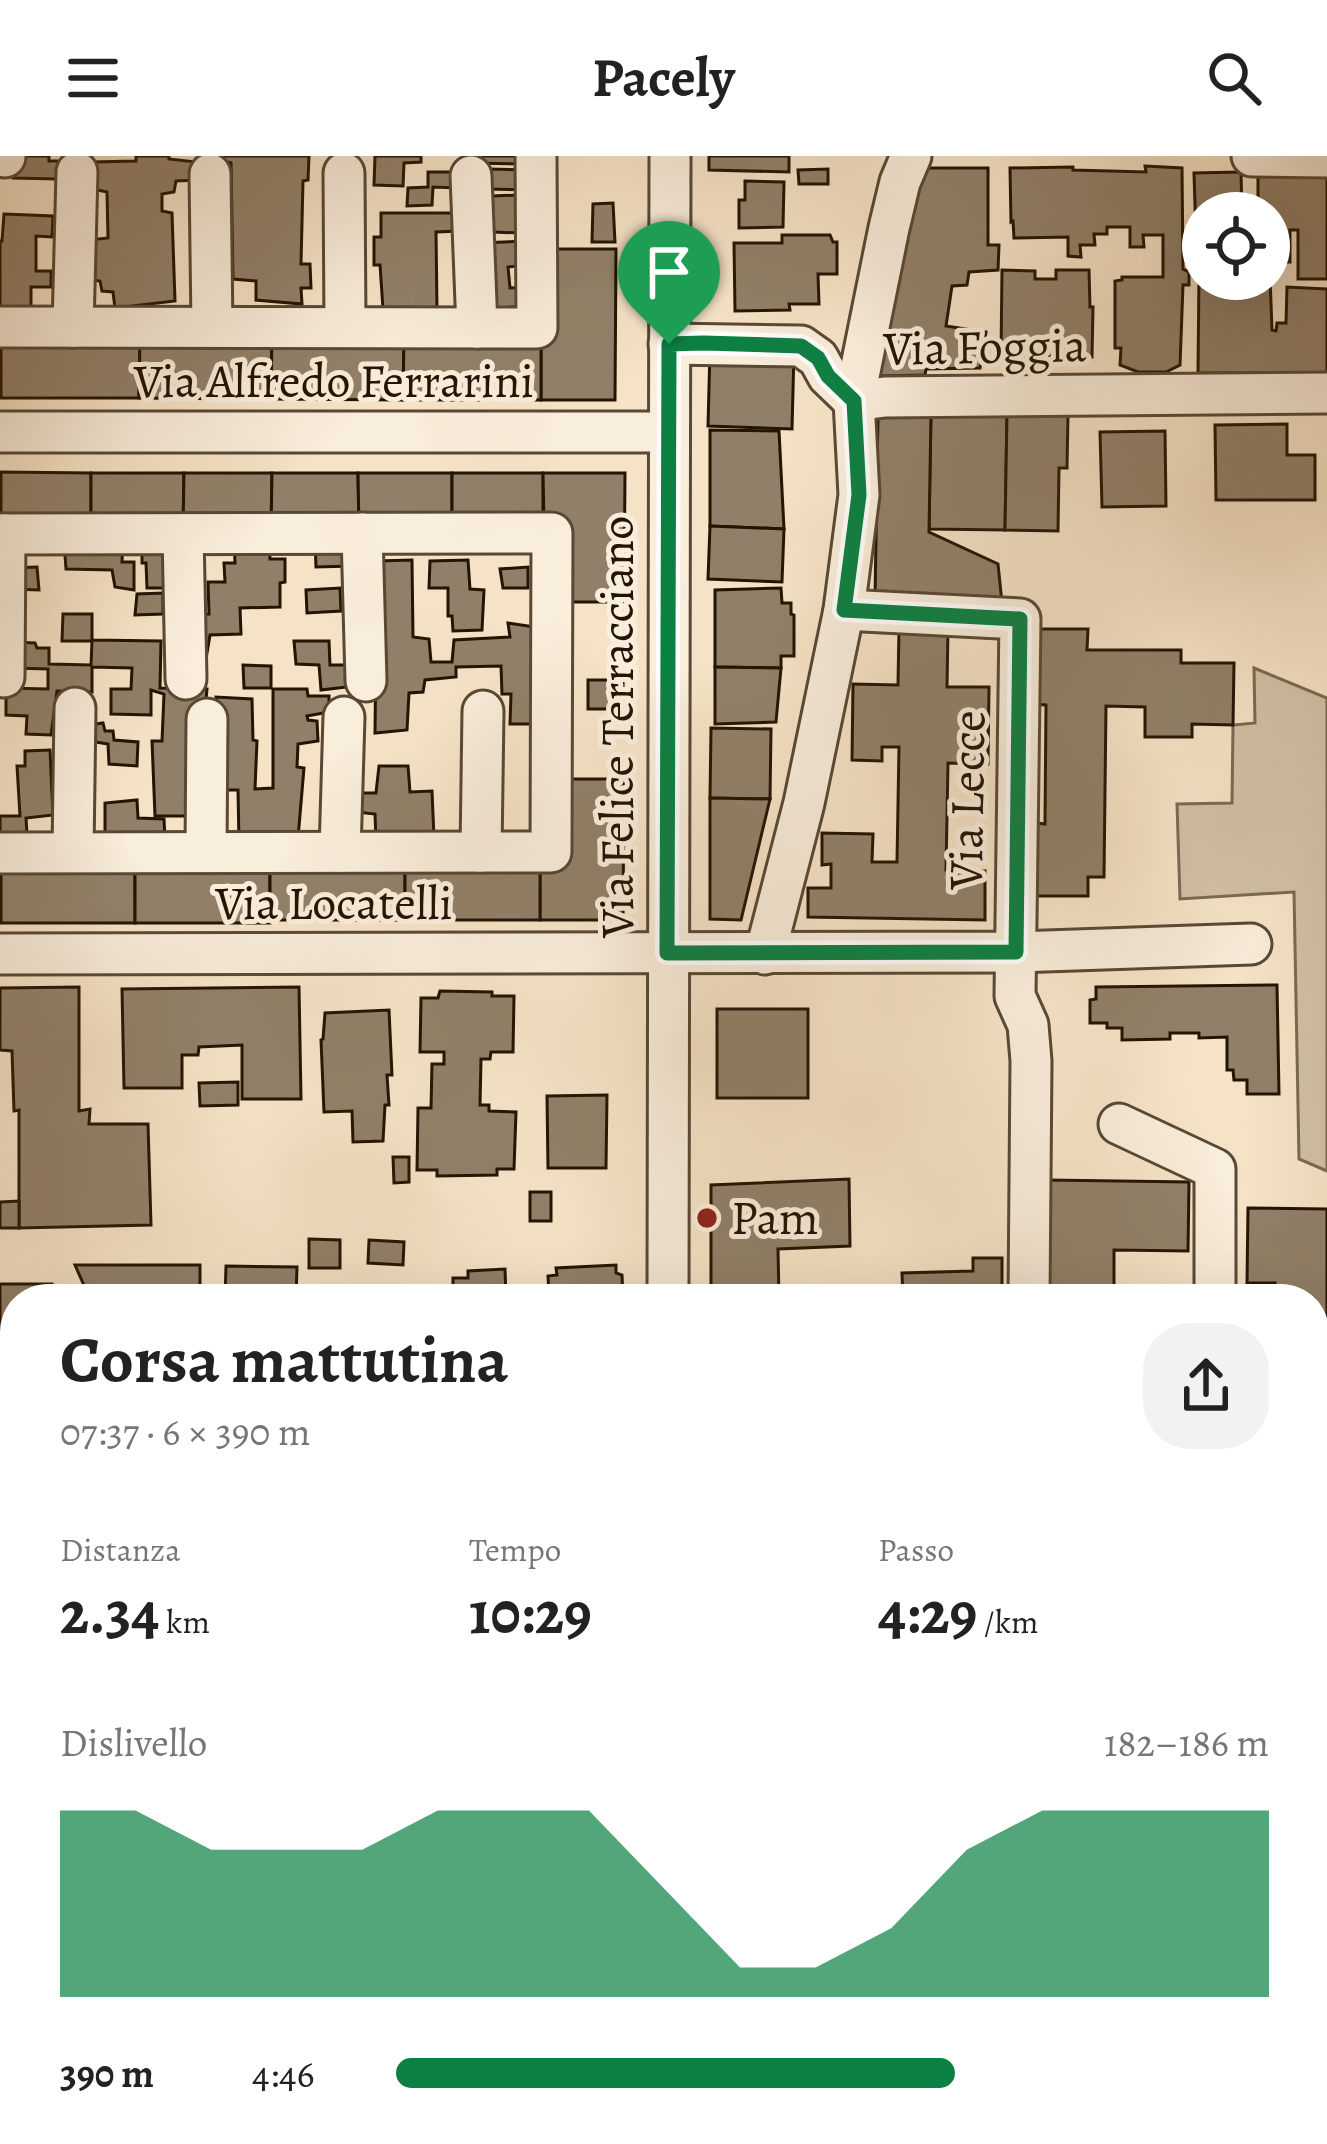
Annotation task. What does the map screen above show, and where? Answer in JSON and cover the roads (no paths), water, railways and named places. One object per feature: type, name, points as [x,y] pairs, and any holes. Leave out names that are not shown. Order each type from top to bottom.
[{"type":"street","points":[[0,327],[537,328],[536,156]]},
{"type":"street","name":"Via Felice Terracciano","points":[[668,1284],[670,156]]},
{"type":"street","points":[[765,954],[805,803],[844,610],[859,495],[854,401],[894,205],[911,156]]},
{"type":"street","points":[[1252,156],[1327,157]]},
{"type":"street","points":[[73,327],[77,172]]},
{"type":"street","points":[[344,172],[345,328]]},
{"type":"street","points":[[210,174],[212,327]]},
{"type":"street","points":[[471,176],[477,328]]},
{"type":"street","name":"Via Foggia","points":[[669,344],[801,346],[818,358],[828,376],[854,401],[1327,393]]},
{"type":"street","name":"Via Alfredo Ferrarini","points":[[0,432],[669,432]]},
{"type":"street","points":[[362,533],[366,681]]},
{"type":"street","points":[[0,853],[551,852],[552,533],[3,534],[4,677]]},
{"type":"street","points":[[183,534],[186,679]]},
{"type":"street","name":"Via Lecce","points":[[844,610],[1020,619],[1016,996],[1028,1025],[1031,1061],[1029,1284]]},
{"type":"street","points":[[74,853],[75,708]]},
{"type":"street","points":[[481,852],[483,711]]},
{"type":"street","points":[[340,852],[344,718]]},
{"type":"street","points":[[206,852],[207,719]]},
{"type":"street","name":"Via Locatelli","points":[[0,954],[1016,952],[1251,944]]},
{"type":"street","points":[[1119,1124],[1215,1169],[1215,1284]]},
{"type":"place","name":"Pam","points":[[707,1218]]}]
